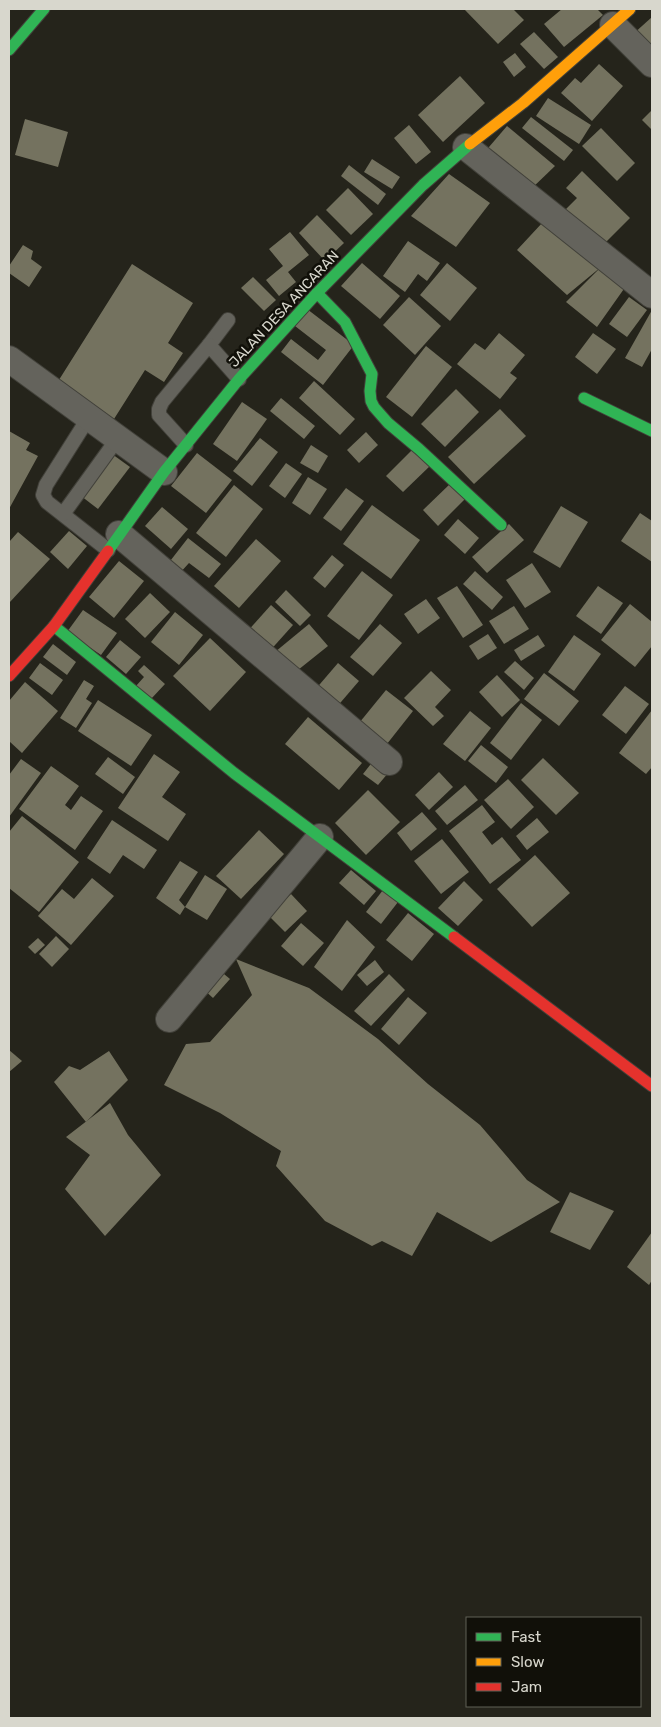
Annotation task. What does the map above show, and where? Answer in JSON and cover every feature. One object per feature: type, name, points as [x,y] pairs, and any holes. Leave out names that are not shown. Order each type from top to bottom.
[{"type":"street","points":[[9,50],[44,9]]},
{"type":"street","points":[[621,17],[652,64]]},
{"type":"street","name":"JALAN DESA ANCARAN","points":[[9,676],[54,626],[164,472],[239,379],[317,293],[423,185],[466,147],[523,103],[621,17]]},
{"type":"street","points":[[466,147],[652,295]]},
{"type":"street","points":[[317,293],[345,322],[372,374],[370,391],[374,407],[388,423],[419,449],[500,525]]},
{"type":"street","points":[[9,359],[164,472]]},
{"type":"street","points":[[584,398],[652,431]]},
{"type":"street","points":[[114,542],[389,762]]},
{"type":"street","points":[[54,626],[234,773],[652,1086]]},
{"type":"street","points":[[169,1019],[320,837]]},
{"type":"lane","points":[[186,445],[159,416],[159,410],[162,402],[228,320]]},
{"type":"lane","points":[[209,345],[239,379]]},
{"type":"lane","points":[[89,417],[46,485],[43,495],[47,502],[63,514],[114,542]]},
{"type":"lane","points":[[63,514],[118,438]]},
{"type":"building","points":[[464,9],[513,9],[524,20],[498,44]]},
{"type":"building","points":[[562,9],[597,9],[603,15],[564,47],[544,24]]},
{"type":"building","points":[[652,17],[652,57],[632,35]]},
{"type":"building","points":[[534,32],[558,57],[544,69],[520,44]]},
{"type":"building","points":[[515,53],[526,67],[514,77],[503,62]]},
{"type":"building","points":[[599,64],[623,86],[592,121],[561,93],[575,78],[581,83]]},
{"type":"building","points":[[460,76],[485,103],[443,142],[418,115]]},
{"type":"building","points":[[548,98],[591,125],[579,144],[536,116]]},
{"type":"building","points":[[652,110],[652,130],[642,120]]},
{"type":"building","points":[[531,117],[573,150],[564,161],[522,128]]},
{"type":"building","points":[[25,119],[68,132],[58,167],[15,155]]},
{"type":"building","points":[[409,125],[431,152],[416,164],[394,138]]},
{"type":"building","points":[[507,126],[555,166],[529,191],[483,154]]},
{"type":"building","points":[[601,128],[635,163],[617,181],[582,146]]},
{"type":"building","points":[[372,159],[400,177],[392,189],[364,172]]},
{"type":"building","points":[[349,165],[386,194],[378,205],[341,176]]},
{"type":"building","points":[[582,171],[630,218],[602,246],[565,210],[577,198],[566,188]]},
{"type":"building","points":[[449,174],[490,203],[456,247],[411,216]]},
{"type":"building","points":[[348,188],[373,214],[351,235],[326,210]]},
{"type":"building","points":[[317,215],[344,243],[325,261],[299,233]]},
{"type":"building","points":[[543,222],[576,242],[626,286],[597,327],[566,302],[601,267],[567,295],[517,250]]},
{"type":"building","points":[[290,232],[309,255],[288,272],[296,282],[279,296],[266,280],[283,266],[269,249]]},
{"type":"building","points":[[408,241],[440,263],[427,281],[418,274],[405,292],[383,276]]},
{"type":"building","points":[[23,245],[33,251],[31,259],[42,267],[29,287],[9,273],[9,266]]},
{"type":"building","points":[[362,263],[400,296],[380,319],[341,286]]},
{"type":"building","points":[[447,263],[477,288],[450,321],[420,295]]},
{"type":"building","points":[[132,264],[193,303],[168,343],[183,353],[164,382],[145,370],[114,419],[57,383]]},
{"type":"building","points":[[253,277],[276,300],[264,311],[241,288]]},
{"type":"building","points":[[409,297],[441,326],[415,355],[383,325]]},
{"type":"building","points":[[629,297],[647,310],[627,337],[609,324]]},
{"type":"building","points":[[307,309],[354,345],[323,385],[281,352],[291,339],[318,360],[326,350],[295,326]]},
{"type":"building","points":[[652,310],[652,349],[642,367],[625,358]]},
{"type":"building","points":[[499,333],[525,355],[510,373],[517,378],[500,399],[457,364],[475,343],[485,350]]},
{"type":"building","points":[[593,333],[616,349],[597,374],[575,357]]},
{"type":"building","points":[[426,346],[452,367],[412,417],[386,397]]},
{"type":"building","points":[[314,381],[355,419],[340,435],[299,398]]},
{"type":"building","points":[[456,389],[479,412],[445,447],[421,424]]},
{"type":"building","points":[[281,398],[315,426],[304,439],[270,411]]},
{"type":"building","points":[[242,402],[267,419],[237,461],[213,444]]},
{"type":"building","points":[[500,409],[526,436],[474,484],[448,457]]},
{"type":"building","points":[[9,431],[30,443],[26,450],[38,456],[9,509]]},
{"type":"building","points":[[366,432],[378,445],[359,463],[347,450]]},
{"type":"building","points":[[260,438],[278,452],[252,486],[233,471]]},
{"type":"building","points":[[311,445],[328,456],[318,473],[300,463]]},
{"type":"building","points":[[413,449],[431,465],[403,492],[386,476]]},
{"type":"building","points":[[197,453],[232,480],[206,513],[171,486]]},
{"type":"building","points":[[112,454],[130,467],[98,509],[81,496]]},
{"type":"building","points":[[286,463],[302,474],[285,498],[269,486]]},
{"type":"building","points":[[308,477],[327,489],[310,515],[292,503]]},
{"type":"building","points":[[451,483],[466,498],[438,526],[423,510]]},
{"type":"building","points":[[234,485],[263,509],[226,557],[196,533]]},
{"type":"building","points":[[346,488],[364,501],[341,531],[323,518]]},
{"type":"building","points":[[372,505],[420,540],[391,579],[343,544]]},
{"type":"building","points":[[561,506],[588,522],[560,568],[533,552]]},
{"type":"building","points":[[162,507],[188,529],[171,549],[145,526]]},
{"type":"building","points":[[640,513],[652,521],[652,562],[621,541]]},
{"type":"building","points":[[458,519],[479,538],[465,554],[444,535]]},
{"type":"building","points":[[509,524],[524,540],[487,573],[472,557]]},
{"type":"building","points":[[69,531],[87,546],[68,569],[50,552]]},
{"type":"building","points":[[18,532],[50,559],[9,603],[9,542]]},
{"type":"building","points":[[188,538],[221,564],[209,578],[189,563],[179,574],[167,565]]},
{"type":"building","points":[[256,539],[281,561],[239,608],[214,586]]},
{"type":"building","points":[[332,555],[344,565],[325,588],[313,578]]},
{"type":"building","points":[[119,561],[144,581],[114,618],[89,597]]},
{"type":"building","points":[[532,563],[551,592],[525,608],[506,580]]},
{"type":"building","points":[[362,571],[393,595],[359,640],[327,616]]},
{"type":"building","points":[[475,571],[503,597],[492,610],[463,584]]},
{"type":"building","points":[[457,586],[483,625],[463,638],[437,598]]},
{"type":"building","points":[[598,586],[623,603],[601,634],[576,616]]},
{"type":"building","points":[[286,590],[311,615],[300,626],[275,602]]},
{"type":"building","points":[[150,593],[170,612],[145,638],[125,619]]},
{"type":"building","points":[[426,599],[440,618],[418,634],[404,614]]},
{"type":"building","points":[[630,604],[652,622],[652,646],[635,667],[601,640]]},
{"type":"building","points":[[271,605],[293,625],[267,654],[245,634]]},
{"type":"building","points":[[514,606],[529,629],[504,644],[489,621]]},
{"type":"building","points":[[83,610],[117,633],[101,655],[67,632]]},
{"type":"building","points":[[175,612],[203,635],[179,665],[151,642]]},
{"type":"building","points":[[309,624],[328,646],[293,674],[275,652]]},
{"type":"building","points":[[380,624],[402,643],[373,676],[350,657]]},
{"type":"building","points":[[488,634],[497,648],[478,660],[469,646]]},
{"type":"building","points":[[538,635],[545,646],[521,661],[514,650]]},
{"type":"building","points":[[574,635],[601,654],[574,691],[548,672]]},
{"type":"building","points":[[210,638],[246,672],[210,711],[173,676]]},
{"type":"building","points":[[120,640],[141,657],[126,674],[106,657]]},
{"type":"building","points":[[53,644],[76,662],[67,675],[43,657]]},
{"type":"building","points":[[515,661],[534,678],[524,690],[504,672]]},
{"type":"building","points":[[40,663],[63,680],[52,695],[29,678]]},
{"type":"building","points":[[338,663],[359,681],[335,709],[314,691]]},
{"type":"building","points":[[144,665],[165,684],[151,699],[136,686],[144,677],[138,671]]},
{"type":"building","points":[[431,671],[451,690],[435,707],[444,716],[433,726],[404,698]]},
{"type":"building","points":[[544,673],[579,701],[559,726],[524,699]]},
{"type":"building","points":[[497,675],[520,700],[502,717],[479,692]]},
{"type":"building","points":[[84,680],[94,686],[86,699],[92,703],[76,728],[60,718]]},
{"type":"building","points":[[25,682],[58,711],[22,753],[9,741],[9,701]]},
{"type":"building","points":[[625,686],[649,704],[626,734],[602,715]]},
{"type":"building","points":[[386,690],[413,711],[383,749],[355,728]]},
{"type":"building","points":[[98,700],[152,735],[131,766],[78,731]]},
{"type":"building","points":[[521,703],[542,720],[511,760],[490,743]]},
{"type":"building","points":[[652,710],[652,767],[646,774],[619,753]]},
{"type":"building","points":[[470,711],[491,728],[465,761],[443,744]]},
{"type":"building","points":[[308,717],[362,763],[339,790],[285,744]]},
{"type":"building","points":[[481,745],[508,767],[496,783],[468,761]]},
{"type":"building","points":[[154,754],[180,772],[162,797],[186,814],[168,841],[118,808]]},
{"type":"building","points":[[108,757],[135,777],[123,794],[95,774]]},
{"type":"building","points":[[543,758],[579,793],[556,815],[521,780]]},
{"type":"building","points":[[21,759],[41,773],[9,817],[9,775]]},
{"type":"building","points":[[374,760],[389,772],[378,785],[363,774]]},
{"type":"building","points":[[51,766],[79,786],[65,805],[71,810],[81,796],[103,811],[75,850],[19,809]]},
{"type":"building","points":[[439,772],[453,787],[429,810],[415,795]]},
{"type":"building","points":[[508,779],[534,807],[511,829],[484,800]]},
{"type":"building","points":[[465,785],[478,800],[447,825],[435,811]]},
{"type":"building","points":[[368,790],[400,822],[366,855],[335,823]]},
{"type":"building","points":[[482,805],[495,822],[482,832],[492,845],[502,837],[521,860],[490,884],[449,831]]},
{"type":"building","points":[[422,812],[437,829],[411,851],[397,833]]},
{"type":"building","points":[[22,816],[79,862],[39,912],[9,888],[9,832]]},
{"type":"building","points":[[537,818],[549,832],[527,850],[516,836]]},
{"type":"building","points":[[112,820],[157,850],[144,869],[123,855],[110,874],[87,858]]},
{"type":"building","points":[[259,830],[284,854],[241,899],[216,876]]},
{"type":"building","points":[[442,839],[469,872],[441,894],[414,861]]},
{"type":"building","points":[[535,855],[570,893],[532,927],[497,889]]},
{"type":"building","points":[[180,861],[198,872],[179,900],[185,907],[180,915],[156,898]]},
{"type":"building","points":[[351,870],[376,891],[364,905],[339,883]]},
{"type":"building","points":[[205,875],[227,889],[207,920],[185,907]]},
{"type":"building","points":[[92,878],[114,896],[71,945],[38,916],[62,889],[74,899]]},
{"type":"building","points":[[464,881],[483,900],[458,926],[438,908]]},
{"type":"building","points":[[383,890],[398,902],[381,924],[366,912]]},
{"type":"building","points":[[291,894],[307,911],[285,932],[268,915]]},
{"type":"building","points":[[408,913],[434,934],[412,961],[386,940]]},
{"type":"building","points":[[347,920],[375,947],[342,991],[314,967]]},
{"type":"building","points":[[301,923],[324,943],[303,966],[281,946]]},
{"type":"building","points":[[56,936],[69,949],[52,967],[39,954]]},
{"type":"building","points":[[38,938],[45,945],[35,954],[28,947]]},
{"type":"building","points":[[236,959],[309,988],[378,1039],[428,1084],[480,1125],[527,1180],[560,1202],[491,1242],[437,1212],[412,1256],[382,1241],[372,1246],[325,1221],[276,1166],[281,1151],[220,1113],[164,1085],[186,1044],[210,1042],[252,995]]},
{"type":"building","points":[[375,960],[384,972],[367,986],[357,975]]},
{"type":"building","points":[[218,969],[230,979],[213,998],[202,988]]},
{"type":"building","points":[[389,974],[405,990],[371,1026],[354,1011]]},
{"type":"building","points":[[408,997],[427,1013],[399,1045],[381,1029]]},
{"type":"building","points":[[9,1050],[22,1061],[9,1072]]},
{"type":"building","points":[[109,1051],[128,1080],[86,1122],[54,1082],[69,1066],[80,1070]]},
{"type":"building","points":[[110,1103],[128,1135],[161,1175],[105,1236],[65,1189],[90,1155],[66,1137]]},
{"type":"building","points":[[570,1192],[614,1211],[590,1250],[550,1232]]},
{"type":"building","points":[[652,1232],[652,1280],[649,1285],[627,1267]]},
{"type":"traffic: fast","points":[[9,50],[44,9]]},
{"type":"traffic: fast","points":[[108,551],[164,472],[239,379],[317,293],[423,185],[470,144]]},
{"type":"traffic: fast","points":[[317,293],[345,322],[372,374],[370,391],[374,407],[388,423],[501,525]]},
{"type":"traffic: fast","points":[[584,398],[652,431]]},
{"type":"traffic: fast","points":[[54,626],[234,773],[454,937]]},
{"type":"traffic: slow","points":[[470,144],[523,103],[630,9]]},
{"type":"traffic: jam","points":[[9,676],[54,626],[108,551]]},
{"type":"traffic: jam","points":[[454,937],[652,1086]]}]
